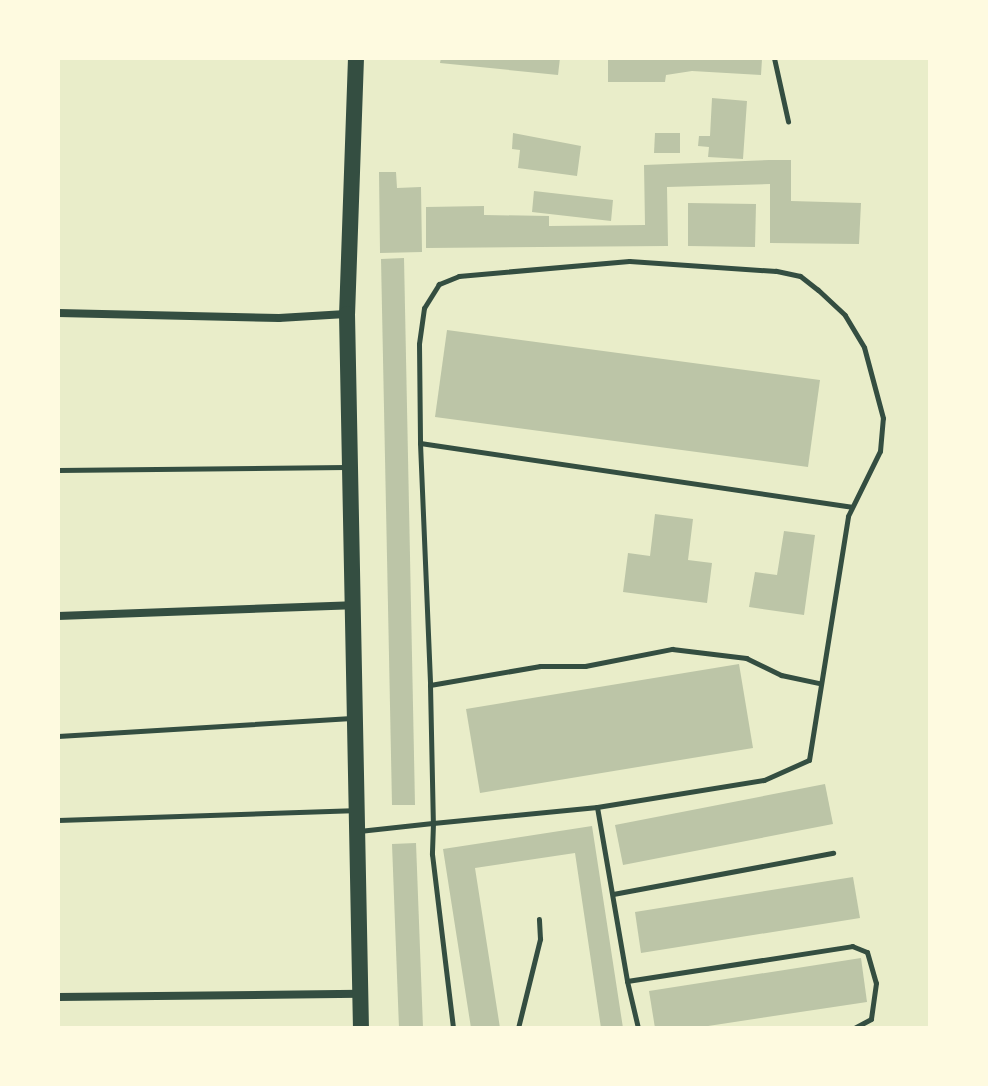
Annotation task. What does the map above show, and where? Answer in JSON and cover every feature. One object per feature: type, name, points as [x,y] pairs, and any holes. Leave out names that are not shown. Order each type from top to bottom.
[{"type":"main road","points":[[356,58],[347,314],[361,1028]]},
{"type":"street","points":[[58,313],[279,318],[347,314]]},
{"type":"street","points":[[58,616],[352,605]]},
{"type":"street","points":[[58,997],[361,994]]},
{"type":"lane","points":[[774,58],[788,121]]},
{"type":"lane","points":[[358,831],[433,823],[597,807],[764,780],[794,770],[809,760],[815,746],[819,683],[851,507],[880,451],[883,418],[864,347],[845,315],[818,290],[800,276],[776,271],[629,261],[459,276],[439,284],[424,308],[419,344],[420,443],[430,685],[433,823],[435,909],[453,1028]]},
{"type":"lane","points":[[420,443],[851,507]]},
{"type":"lane","points":[[58,470],[351,466]]},
{"type":"lane","points":[[430,685],[540,666],[585,666],[672,649],[746,658],[781,675],[819,683]]},
{"type":"lane","points":[[58,736],[356,718]]},
{"type":"lane","points":[[597,807],[638,1028]]},
{"type":"lane","points":[[58,820],[357,809]]},
{"type":"lane","points":[[613,894],[833,853]]},
{"type":"lane","points":[[518,1028],[540,939],[539,919]]},
{"type":"lane","points":[[627,981],[852,946],[867,952],[876,983],[871,1019],[854,1028]]},
{"type":"building","points":[[441,58],[560,58],[558,75],[440,63]]},
{"type":"building","points":[[608,58],[762,59],[761,75],[692,71],[666,75],[665,82],[608,82]]},
{"type":"building","points":[[712,98],[747,101],[743,159],[708,157],[709,147],[698,146],[699,136],[710,136]]},
{"type":"building","points":[[513,133],[581,146],[577,176],[518,168],[520,150],[512,149]]},
{"type":"building","points":[[655,133],[680,133],[680,153],[654,153]]},
{"type":"building","points":[[791,160],[791,201],[861,203],[859,244],[770,243],[770,184],[667,187],[668,246],[426,248],[426,207],[484,206],[484,215],[549,216],[549,226],[645,225],[644,165]]},
{"type":"building","points":[[379,172],[396,172],[397,188],[421,187],[422,252],[380,253]]},
{"type":"building","points":[[534,191],[613,200],[611,221],[532,212]]},
{"type":"building","points":[[688,203],[756,204],[755,247],[688,246]]},
{"type":"building","points":[[404,258],[415,805],[392,805],[381,259]]},
{"type":"building","points":[[447,330],[820,380],[808,467],[435,417]]},
{"type":"building","points":[[655,514],[693,519],[688,560],[712,563],[707,603],[623,592],[628,553],[650,556]]},
{"type":"building","points":[[784,531],[815,535],[804,615],[749,607],[755,572],[777,575]]},
{"type":"building","points":[[739,664],[753,748],[480,793],[466,709]]},
{"type":"building","points":[[825,784],[833,824],[623,865],[615,825]]},
{"type":"building","points":[[592,826],[623,1028],[601,1028],[575,853],[475,868],[500,1028],[471,1028],[443,849]]},
{"type":"building","points":[[416,843],[423,1028],[399,1028],[392,844]]},
{"type":"building","points":[[853,877],[860,918],[641,953],[635,912]]},
{"type":"building","points":[[861,958],[867,1002],[695,1028],[655,1028],[649,991]]}]
